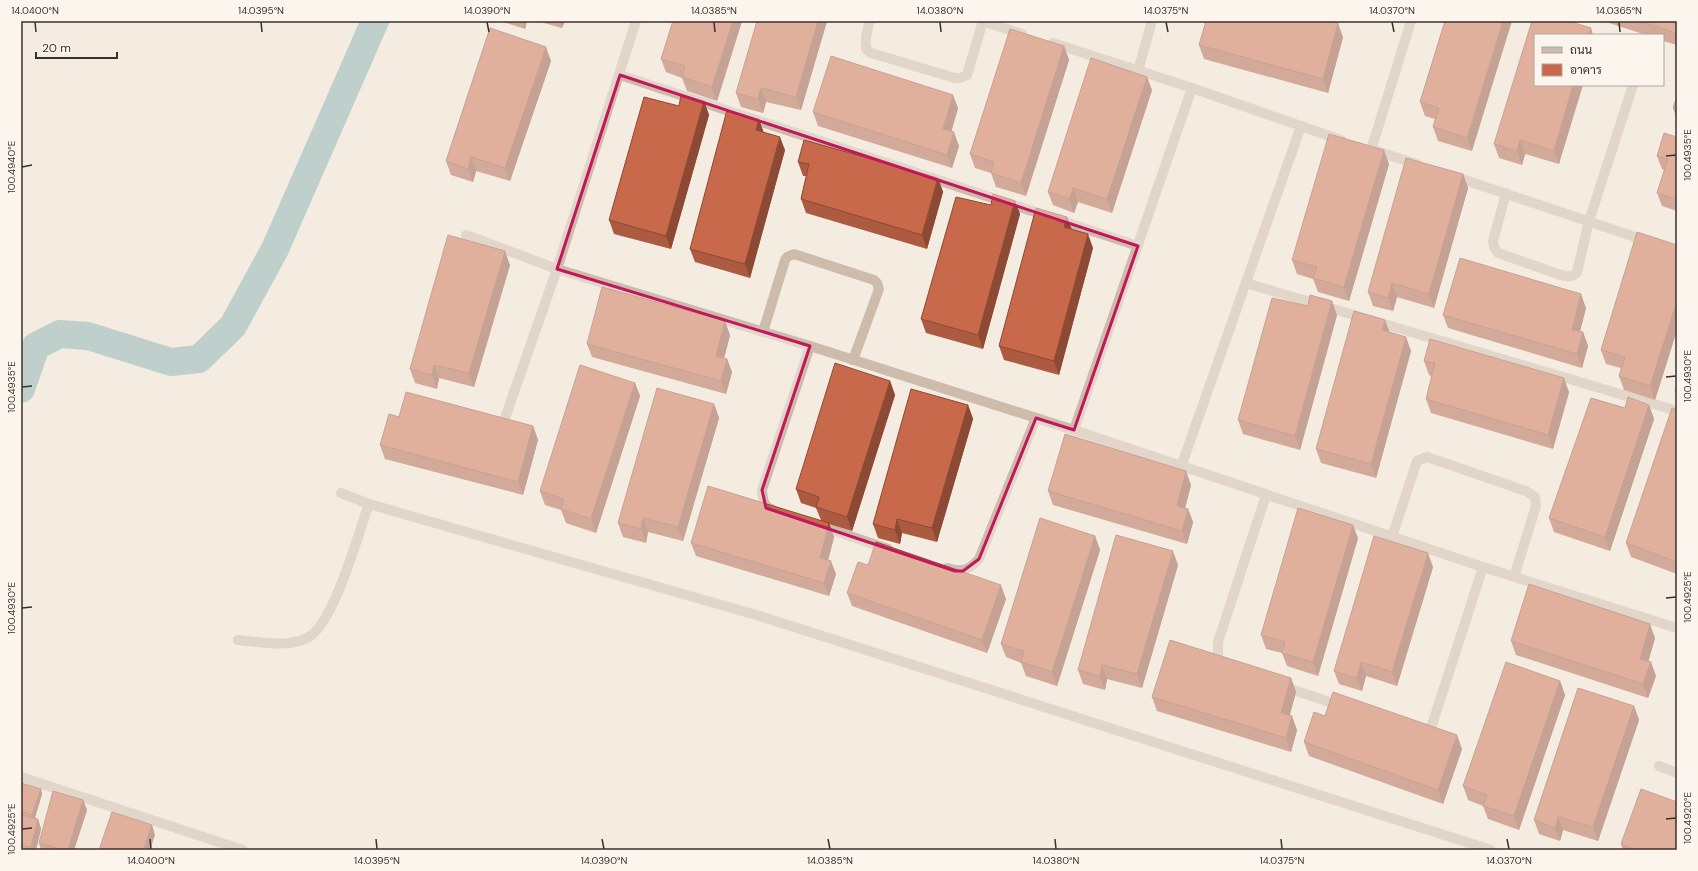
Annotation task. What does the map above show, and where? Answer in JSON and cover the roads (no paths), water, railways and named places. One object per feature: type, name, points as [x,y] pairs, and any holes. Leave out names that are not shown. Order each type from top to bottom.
[{"type":"street","points":[[504,421],[557,269],[636,21]]},
{"type":"street","points":[[870,21],[866,35],[866,49],[871,53],[955,78],[960,78],[967,75],[983,21],[1192,88],[1350,143]]},
{"type":"street","points":[[1138,71],[1152,21]]},
{"type":"street","points":[[1412,21],[1368,148],[1424,167]]},
{"type":"street","points":[[620,75],[1138,246]]},
{"type":"street","points":[[1506,193],[1493,241],[1494,247],[1498,253],[1561,276],[1572,277],[1577,272],[1589,221],[1633,86]]},
{"type":"street","points":[[1074,430],[1192,88]]},
{"type":"street","points":[[1181,467],[1301,126]]},
{"type":"street","points":[[1446,174],[1655,244]]},
{"type":"street","points":[[466,235],[557,269],[810,346],[1074,430],[1483,567],[1677,628]]},
{"type":"street","points":[[763,332],[785,260],[787,257],[794,254],[874,280],[877,283],[879,289],[853,360]]},
{"type":"street","points":[[1246,283],[1677,411]]},
{"type":"street","points":[[783,513],[766,508],[762,490],[810,346]]},
{"type":"street","points":[[940,566],[956,571],[963,571],[979,559],[1036,418]]},
{"type":"street","points":[[1392,537],[1416,461],[1427,457],[1526,491],[1535,497],[1536,506],[1514,577]]},
{"type":"street","points":[[341,493],[369,504],[763,617],[1491,850]]},
{"type":"street","points":[[1235,671],[1222,664],[1218,658],[1218,642],[1266,495]]},
{"type":"street","points":[[238,640],[286,644],[308,638],[316,632],[323,624],[339,591],[369,504]]},
{"type":"street","points":[[805,521],[895,551]]},
{"type":"street","points":[[1413,730],[1424,732],[1432,725],[1483,567]]},
{"type":"street","points":[[1272,683],[1354,710]]},
{"type":"street","points":[[1659,766],[1677,773]]},
{"type":"street","points":[[21,777],[243,850]]},
{"type":"waterway","points":[[21,389],[36,346],[60,334],[88,336],[171,362],[199,359],[233,326],[275,249],[375,21]]}]
